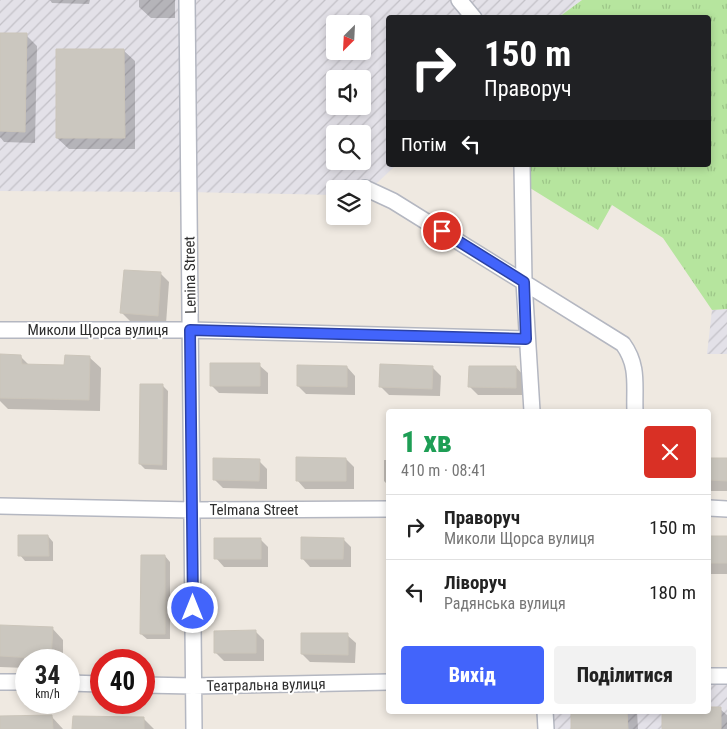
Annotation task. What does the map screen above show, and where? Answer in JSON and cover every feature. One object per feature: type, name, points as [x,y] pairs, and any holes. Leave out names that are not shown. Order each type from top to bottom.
[{"type":"street","name":"Lenina Street","points":[[187,0],[194,729]]},
{"type":"street","points":[[459,0],[472,15]]},
{"type":"street","points":[[522,167],[526,339],[532,409]]},
{"type":"street","points":[[371,191],[393,201],[624,344],[631,355],[635,367],[635,409]]},
{"type":"street","name":"Миколи Щорса вулиця","points":[[0,330],[190,330],[526,339]]},
{"type":"street","name":"Telmana Street","points":[[0,506],[192,510],[386,509]]},
{"type":"street","points":[[711,508],[727,509]]},
{"type":"street","points":[[711,676],[727,676]]},
{"type":"street","points":[[0,682],[15,682]]},
{"type":"street","name":"Театральна вулиця","points":[[155,685],[386,682]]},
{"type":"street","points":[[545,714],[546,729]]},
{"type":"shaded area","points":[[0,0],[582,0],[562,15],[386,15],[386,167],[394,167],[378,182],[371,186],[371,180],[326,180],[326,195],[0,191]]},
{"type":"shaded area","points":[[727,309],[727,354],[707,354],[712,310]]},
{"type":"shaded area","points":[[711,676],[727,676],[727,729],[546,729],[545,714],[711,714]]},
{"type":"green space","points":[[582,0],[727,0],[727,309],[712,310],[663,238],[612,205],[598,230],[522,183],[522,167],[711,167],[711,15],[562,15]]},
{"type":"building","points":[[0,33],[27,33],[25,132],[0,131]]},
{"type":"building","points":[[56,49],[124,49],[125,138],[56,138]]},
{"type":"building","points":[[124,270],[161,272],[158,316],[120,313]]},
{"type":"building","points":[[0,354],[21,355],[22,364],[64,365],[65,355],[90,356],[89,400],[0,398]]},
{"type":"building","points":[[210,363],[260,363],[260,386],[210,386]]},
{"type":"building","points":[[380,364],[433,366],[432,389],[379,387]]},
{"type":"building","points":[[297,365],[347,366],[347,387],[297,386]]},
{"type":"building","points":[[469,366],[516,366],[516,388],[468,387]]},
{"type":"building","points":[[140,384],[163,384],[162,465],[139,464]]},
{"type":"building","points":[[296,457],[346,458],[346,481],[296,481]]},
{"type":"building","points":[[213,458],[260,459],[259,481],[213,480]]},
{"type":"building","points":[[711,458],[727,458],[727,481],[711,480]]},
{"type":"building","points":[[18,535],[48,535],[49,556],[18,556]]},
{"type":"building","points":[[711,536],[727,536],[727,563],[711,563]]},
{"type":"building","points":[[301,537],[344,538],[343,559],[301,559]]},
{"type":"building","points":[[214,538],[261,538],[261,559],[214,559]]},
{"type":"building","points":[[141,555],[165,555],[165,634],[140,634]]},
{"type":"building","points":[[0,625],[53,627],[52,649],[15,649],[15,657],[0,656]]},
{"type":"building","points":[[256,630],[256,653],[214,653],[214,631]]},
{"type":"building","points":[[301,633],[348,633],[348,655],[301,654]]},
{"type":"building","points":[[711,707],[721,707],[721,729],[662,729],[662,714],[711,714]]},
{"type":"building","points":[[571,714],[627,714],[628,729],[571,729]]},
{"type":"building","points":[[52,715],[53,729],[0,729],[0,716]]},
{"type":"building","points":[[73,716],[144,717],[144,729],[72,729]]},
{"type":"route","points":[[193,608],[190,330],[526,339],[524,282],[442,231]]}]
